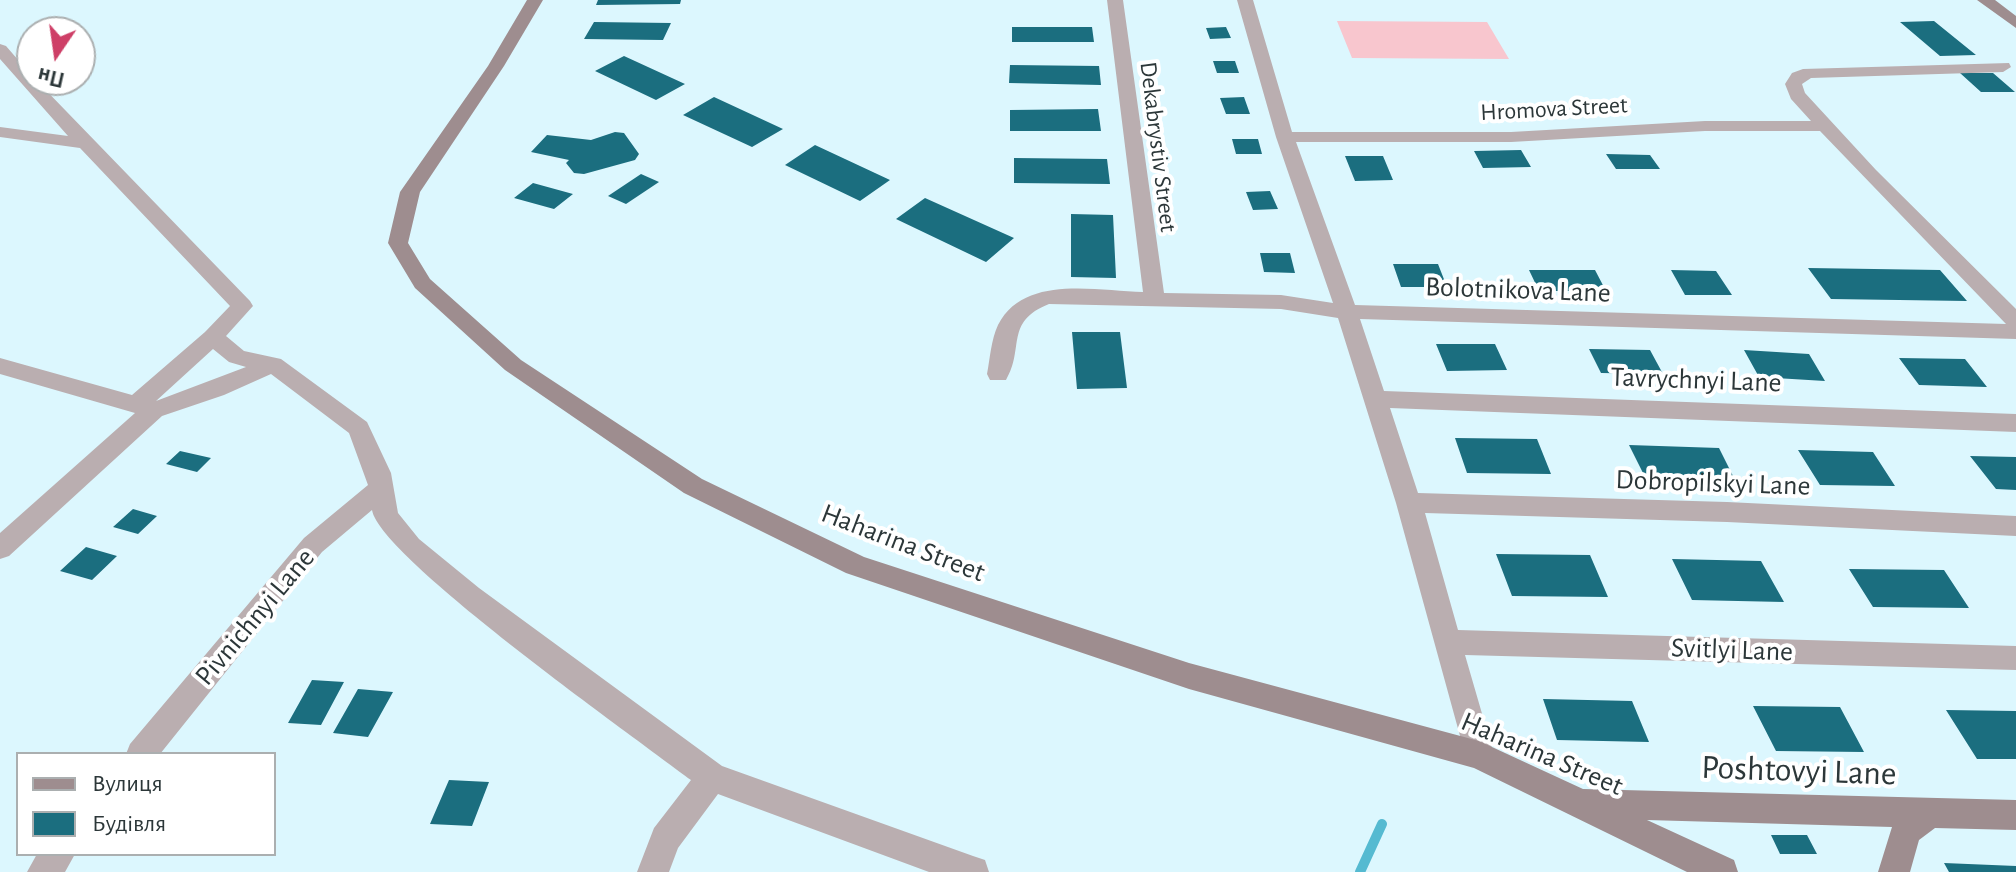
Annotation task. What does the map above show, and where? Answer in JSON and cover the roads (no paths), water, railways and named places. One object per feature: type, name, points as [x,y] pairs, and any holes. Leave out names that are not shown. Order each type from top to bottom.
[{"type":"main road","name":"Haharina Street","points":[[535,0],[496,66],[410,192],[398,243],[422,283],[513,365],[693,486],[855,565],[1189,676],[1479,755],[1722,872]]},
{"type":"main road","points":[[1985,0],[2016,23]]},
{"type":"main road","name":"Poshtovyi Lane","points":[[1579,802],[2016,815]]},
{"type":"main road","points":[[1894,872],[1906,831],[1929,813]]},
{"type":"street","name":"Dekabrystiv Street","points":[[1115,0],[1154,299]]},
{"type":"street","points":[[1245,0],[1285,137],[1347,312],[1409,503],[1479,755]]},
{"type":"street","points":[[0,49],[49,106],[242,306],[145,407],[0,549]]},
{"type":"street","points":[[2012,71],[1847,70],[1809,73],[1798,77],[1793,84],[1797,95],[1869,174],[2016,322]]},
{"type":"street","name":"Hromova Street","points":[[1285,137],[1511,137],[1705,126],[1826,126]]},
{"type":"street","points":[[0,132],[88,144]]},
{"type":"street","name":"Bolotnikova Lane","points":[[998,374],[1009,320],[1027,303],[1047,297],[1281,302],[1347,312],[2016,332]]},
{"type":"street","points":[[213,337],[237,357],[273,364],[359,428],[379,473],[379,490],[386,516],[410,546],[469,596],[712,777],[973,872]]},
{"type":"street","points":[[0,366],[145,407],[216,389],[273,364]]},
{"type":"street","name":"Tavrychnyi Lane","points":[[1374,399],[2016,423]]},
{"type":"street","name":"Pivnichnyi Lane","points":[[143,752],[313,545],[379,490]]},
{"type":"street","name":"Dobropilskyi Lane","points":[[1409,503],[1727,512],[2016,526]]},
{"type":"street","name":"Svitlyi Lane","points":[[1448,642],[2016,658]]},
{"type":"street","points":[[653,872],[665,839],[712,777]]},
{"type":"street","points":[[43,872],[57,856]]},
{"type":"waterway","points":[[1360,872],[1382,824]]}]
